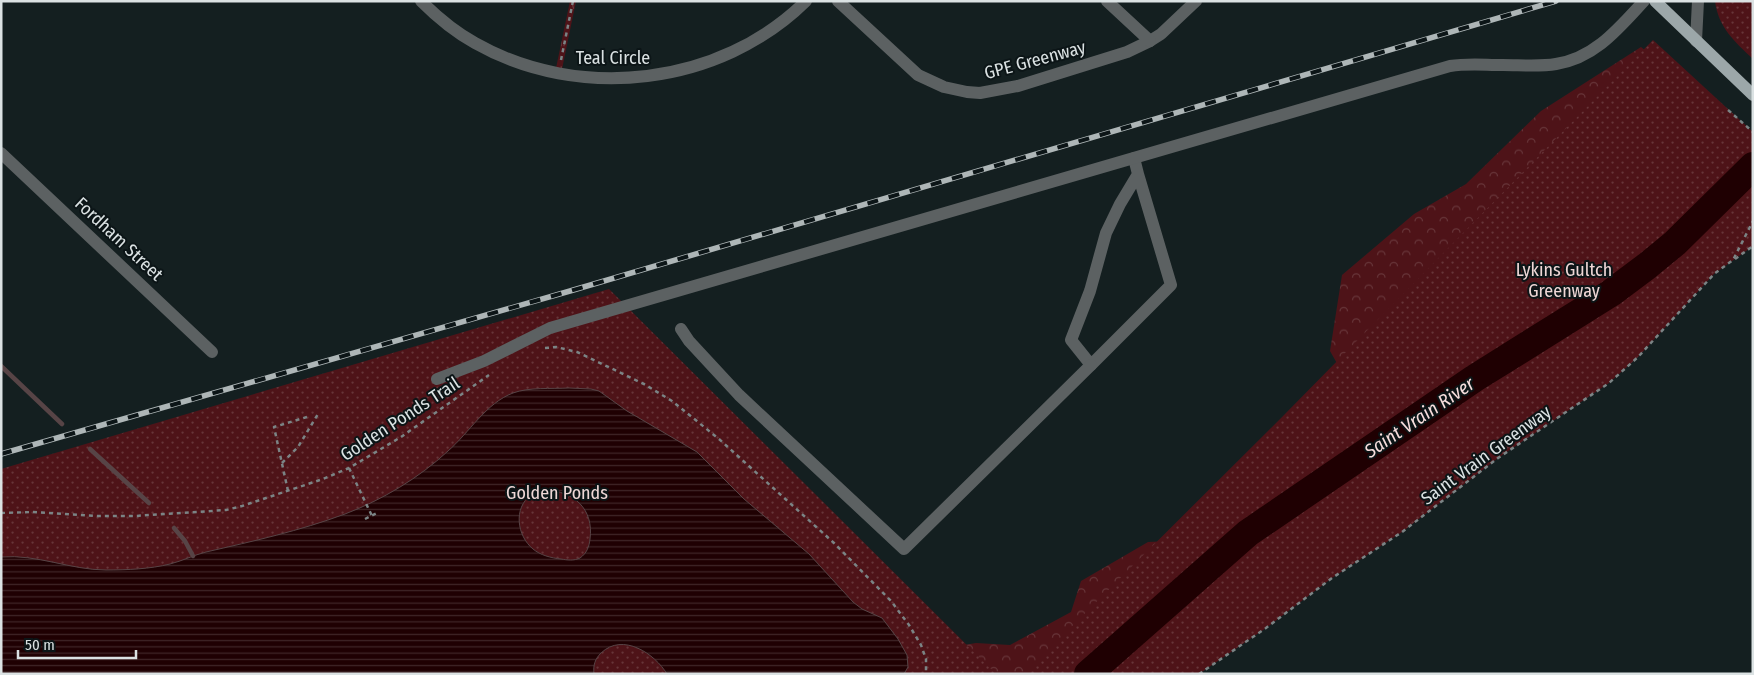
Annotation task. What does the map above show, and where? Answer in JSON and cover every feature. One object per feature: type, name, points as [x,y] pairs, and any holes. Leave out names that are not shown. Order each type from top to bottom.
[{"type":"main road","points":[[1655,1],[1753,95]]},
{"type":"street","name":"Teal Circle","points":[[421,1],[450,27],[475,44],[521,64],[559,74],[587,78],[644,77],[689,68],[723,56],[751,42],[781,22],[806,1]]},
{"type":"street","name":"GPE Greenway","points":[[838,1],[918,75],[944,87],[967,92],[992,91],[1018,86],[1112,57],[1150,41],[1161,34],[1196,1]]},
{"type":"street","points":[[1108,1],[1150,41]]},
{"type":"street","points":[[437,379],[484,361],[550,328],[1450,66],[1471,63],[1553,65],[1568,62],[1602,44],[1644,1]]},
{"type":"street","points":[[1696,41],[1698,1]]},
{"type":"street","name":"Fordham Street","points":[[1,153],[212,352]]},
{"type":"street","points":[[681,329],[688,341],[739,395],[904,549],[1171,285],[1134,158]]},
{"type":"street","points":[[1091,365],[1071,340],[1090,291],[1106,233],[1120,204],[1138,174]]},
{"type":"path","points":[[559,74],[573,1]]},
{"type":"path","points":[[1728,110],[1753,132]]},
{"type":"path","name":"Saint Vrain Greenway","points":[[1199,674],[1266,628],[1332,578],[1402,532],[1498,458],[1609,383],[1638,357],[1714,274],[1733,260],[1753,221]]},
{"type":"path","points":[[1733,260],[1753,246]]},
{"type":"path","points":[[542,348],[556,347],[577,352],[644,384],[680,406],[719,439],[834,543],[874,582],[909,625],[923,649],[926,659],[926,674]]},
{"type":"path","name":"Golden Ponds Trail","points":[[1,514],[33,512],[124,517],[217,510],[242,506],[323,479],[349,468],[401,437],[496,371]]},
{"type":"path","points":[[282,463],[298,447],[318,414]]},
{"type":"path","points":[[288,491],[274,427],[308,417]]},
{"type":"path","points":[[349,468],[372,516]]},
{"type":"path","points":[[365,519],[379,512]]},
{"type":"green space","points":[[570,1],[576,1],[561,74],[555,73]]},
{"type":"green space","points":[[1715,1],[1753,1],[1753,59],[1728,33],[1720,19]]},
{"type":"green space","name":"Lykins Gultch Greenway","points":[[1653,40],[1753,132],[1753,246],[1714,274],[1638,357],[1609,383],[1498,458],[1402,532],[1332,578],[1266,628],[1199,674],[1024,674],[1284,415]]},
{"type":"green space","points":[[1641,47],[1733,123],[1074,674],[933,674],[946,648],[976,643],[1010,645],[1071,612],[1081,581],[1148,542],[1214,539],[1347,381],[1330,351],[1342,275],[1414,214],[1466,184],[1541,111]]},
{"type":"green space","name":"Golden Ponds","points":[[609,289],[996,674],[1,674],[1,469]]},
{"type":"shaded area","points":[[569,388],[599,391],[627,411],[697,452],[744,499],[809,554],[853,602],[862,609],[882,618],[898,639],[907,655],[908,667],[904,674],[667,674],[662,666],[647,653],[628,645],[619,645],[610,647],[599,655],[595,662],[594,674],[1,674],[1,557],[28,558],[80,568],[106,570],[146,568],[170,564],[206,552],[311,526],[359,508],[386,495],[412,479],[437,461],[456,444],[486,411],[503,398],[526,390]],"holes":[[[545,490],[555,491],[573,498],[580,504],[589,519],[589,545],[584,554],[578,559],[557,559],[546,556],[533,549],[523,537],[519,522],[521,507],[525,501],[531,495],[538,492]]]},
{"type":"waterway","name":"Saint Vrain River","points":[[1088,674],[1248,533],[1475,378],[1611,293],[1647,266],[1675,243],[1753,166]]},
{"type":"waterway","points":[[1,366],[62,424]]},
{"type":"waterway","points":[[90,449],[149,503]]},
{"type":"waterway","points":[[174,528],[185,541],[193,556]]},
{"type":"railway","points":[[1,454],[570,291],[1556,1]]}]
